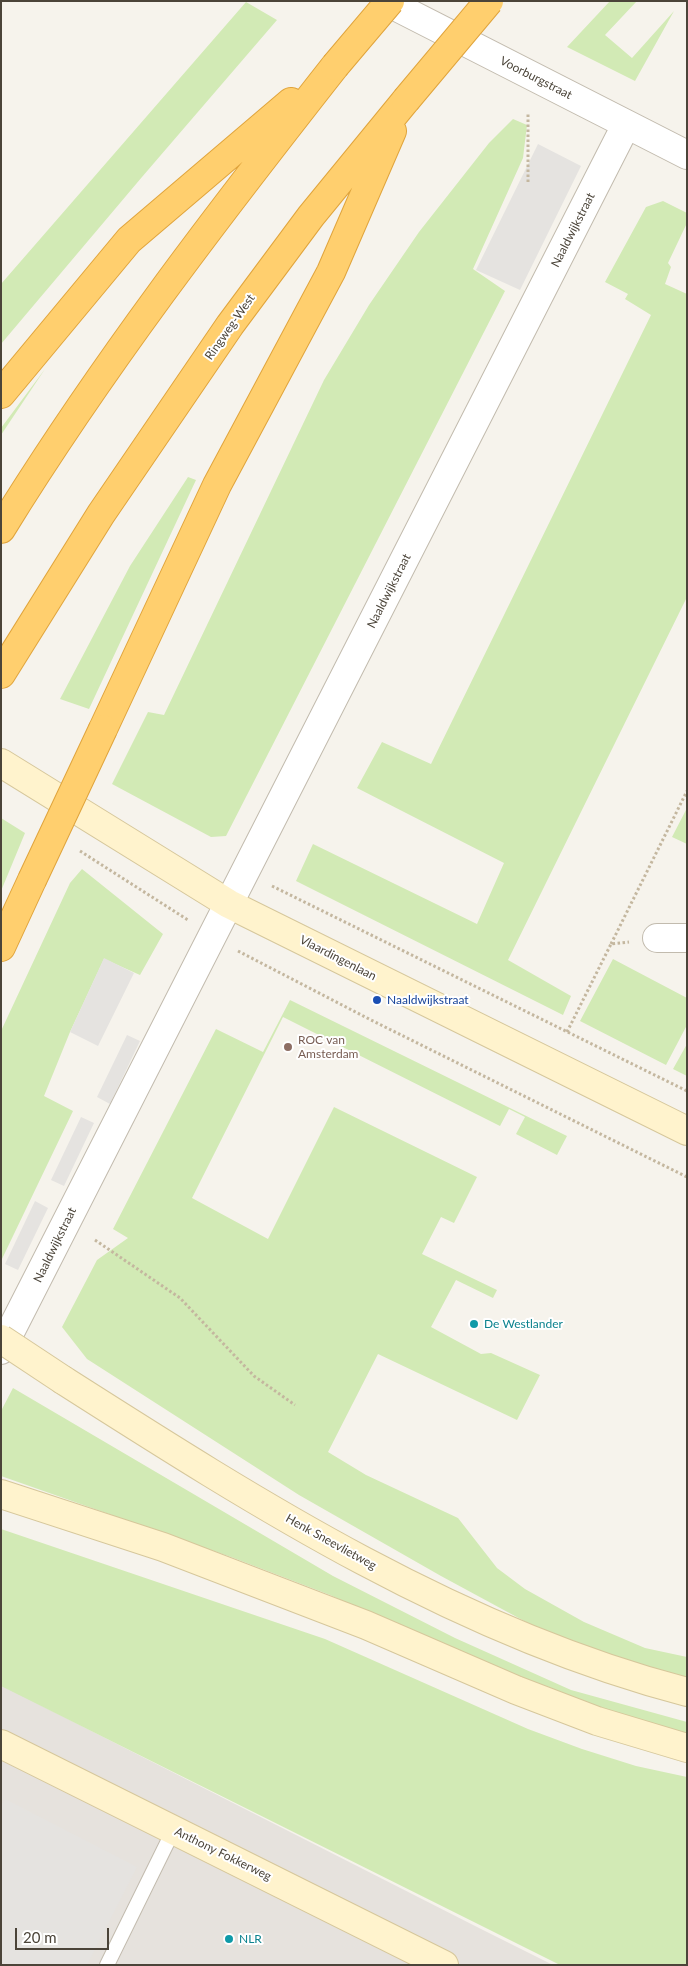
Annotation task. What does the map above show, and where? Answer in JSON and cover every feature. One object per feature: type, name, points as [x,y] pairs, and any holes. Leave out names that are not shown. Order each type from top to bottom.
[{"type":"highway","points":[[1,529],[34,476],[150,308],[227,203],[334,66],[390,1]]},
{"type":"highway","name":"Ringweg-West","points":[[3,671],[101,514],[230,325],[311,216],[489,1]]},
{"type":"highway","points":[[1,394],[129,240],[334,66]]},
{"type":"highway","points":[[1,947],[217,485],[332,272],[406,100]]},
{"type":"main road","name":"Vlaardingenlaan","points":[[1,763],[229,904],[687,1130]]},
{"type":"main road","name":"Henk Sneevlietweg","points":[[1,1339],[212,1474],[375,1567],[557,1651],[636,1679],[687,1692]]},
{"type":"main road","points":[[3,1494],[163,1547],[303,1600],[440,1655],[516,1690],[597,1721],[687,1748]]},
{"type":"main road","name":"Anthony Fokkerweg","points":[[1,1744],[444,1965]]},
{"type":"street","name":"Voorburgstraat","points":[[385,1],[687,155]]},
{"type":"street","name":"Naaldwijkstraat","points":[[1,1350],[626,125]]},
{"type":"street","points":[[657,938],[687,938]]},
{"type":"lane","points":[[107,1965],[174,1829]]},
{"type":"path","points":[[528,114],[528,182]]},
{"type":"path","points":[[567,1032],[687,791]]},
{"type":"path","points":[[74,847],[212,936],[370,1020],[610,1137],[687,1177]]},
{"type":"path","points":[[246,873],[687,1091]]},
{"type":"path","points":[[611,944],[657,938]]},
{"type":"path","points":[[95,1240],[180,1298],[254,1376],[295,1405]]},
{"type":"shaded area","points":[[538,144],[581,166],[520,290],[476,270]]},
{"type":"shaded area","points":[[104,958],[134,973],[98,1046],[70,1032]]},
{"type":"shaded area","points":[[127,1035],[140,1041],[110,1104],[97,1097]]},
{"type":"shaded area","points":[[81,1117],[94,1123],[64,1186],[51,1180]]},
{"type":"shaded area","points":[[35,1201],[48,1208],[18,1270],[5,1264]]},
{"type":"shaded area","points":[[1,1685],[479,1928],[553,1965],[1,1965]]},
{"type":"shaded area","points":[[5,1799],[137,1867],[87,1965],[1,1965],[1,1806]]},
{"type":"green space","points":[[610,1],[637,1],[605,35],[632,58],[674,11],[635,81],[567,47]]},
{"type":"green space","points":[[246,2],[277,20],[1,344],[1,284]]},
{"type":"green space","points":[[513,119],[527,125],[523,158],[473,269],[505,291],[226,836],[211,837],[112,784],[148,712],[164,715],[324,380],[369,305],[419,232],[489,143]]},
{"type":"green space","points":[[663,201],[687,213],[687,223],[668,263],[671,267],[665,284],[687,294],[687,597],[508,960],[571,996],[563,1015],[296,881],[313,844],[477,924],[504,863],[357,788],[382,742],[431,764],[651,315],[625,299],[628,294],[605,282],[646,207]]},
{"type":"green space","points":[[45,369],[1,435],[1,428]]},
{"type":"green space","points":[[188,477],[196,480],[89,709],[60,699],[130,566]]},
{"type":"green space","points":[[687,808],[687,844],[672,837]]},
{"type":"green space","points":[[1,818],[25,833],[1,891]]},
{"type":"green space","points":[[82,869],[163,934],[140,975],[104,959],[70,1032],[44,1096],[73,1111],[1,1261],[1,1031],[70,883]]},
{"type":"green space","points":[[613,959],[687,998],[687,1025],[666,1065],[580,1021]]},
{"type":"green space","points":[[290,1000],[567,1136],[557,1155],[516,1134],[525,1117],[509,1109],[500,1126],[283,1017],[192,1198],[268,1239],[334,1107],[477,1177],[454,1223],[441,1217],[422,1254],[497,1290],[493,1298],[456,1280],[431,1327],[481,1354],[491,1353],[540,1375],[517,1420],[378,1354],[328,1452],[366,1475],[458,1518],[497,1568],[525,1589],[584,1622],[645,1648],[687,1657],[687,1686],[574,1648],[441,1576],[299,1495],[87,1359],[62,1327],[97,1260],[128,1238],[113,1229],[216,1029],[263,1052]]},
{"type":"green space","points":[[687,1044],[687,1076],[673,1069]]},
{"type":"green space","points":[[13,1388],[333,1576],[455,1638],[571,1690],[687,1722],[687,1737],[557,1699],[330,1595],[231,1557],[1,1476],[1,1411]]},
{"type":"green space","points":[[1,1529],[325,1639],[528,1729],[582,1749],[636,1766],[687,1777],[687,1965],[560,1965],[1,1686]]},
{"type":"place","name":"Naaldwijkstraat","points":[[377,1000]]},
{"type":"place","name":"ROC van Amsterdam","points":[[288,1047]]},
{"type":"place","name":"De Westlander","points":[[474,1324]]},
{"type":"place","name":"NLR","points":[[229,1939]]}]
